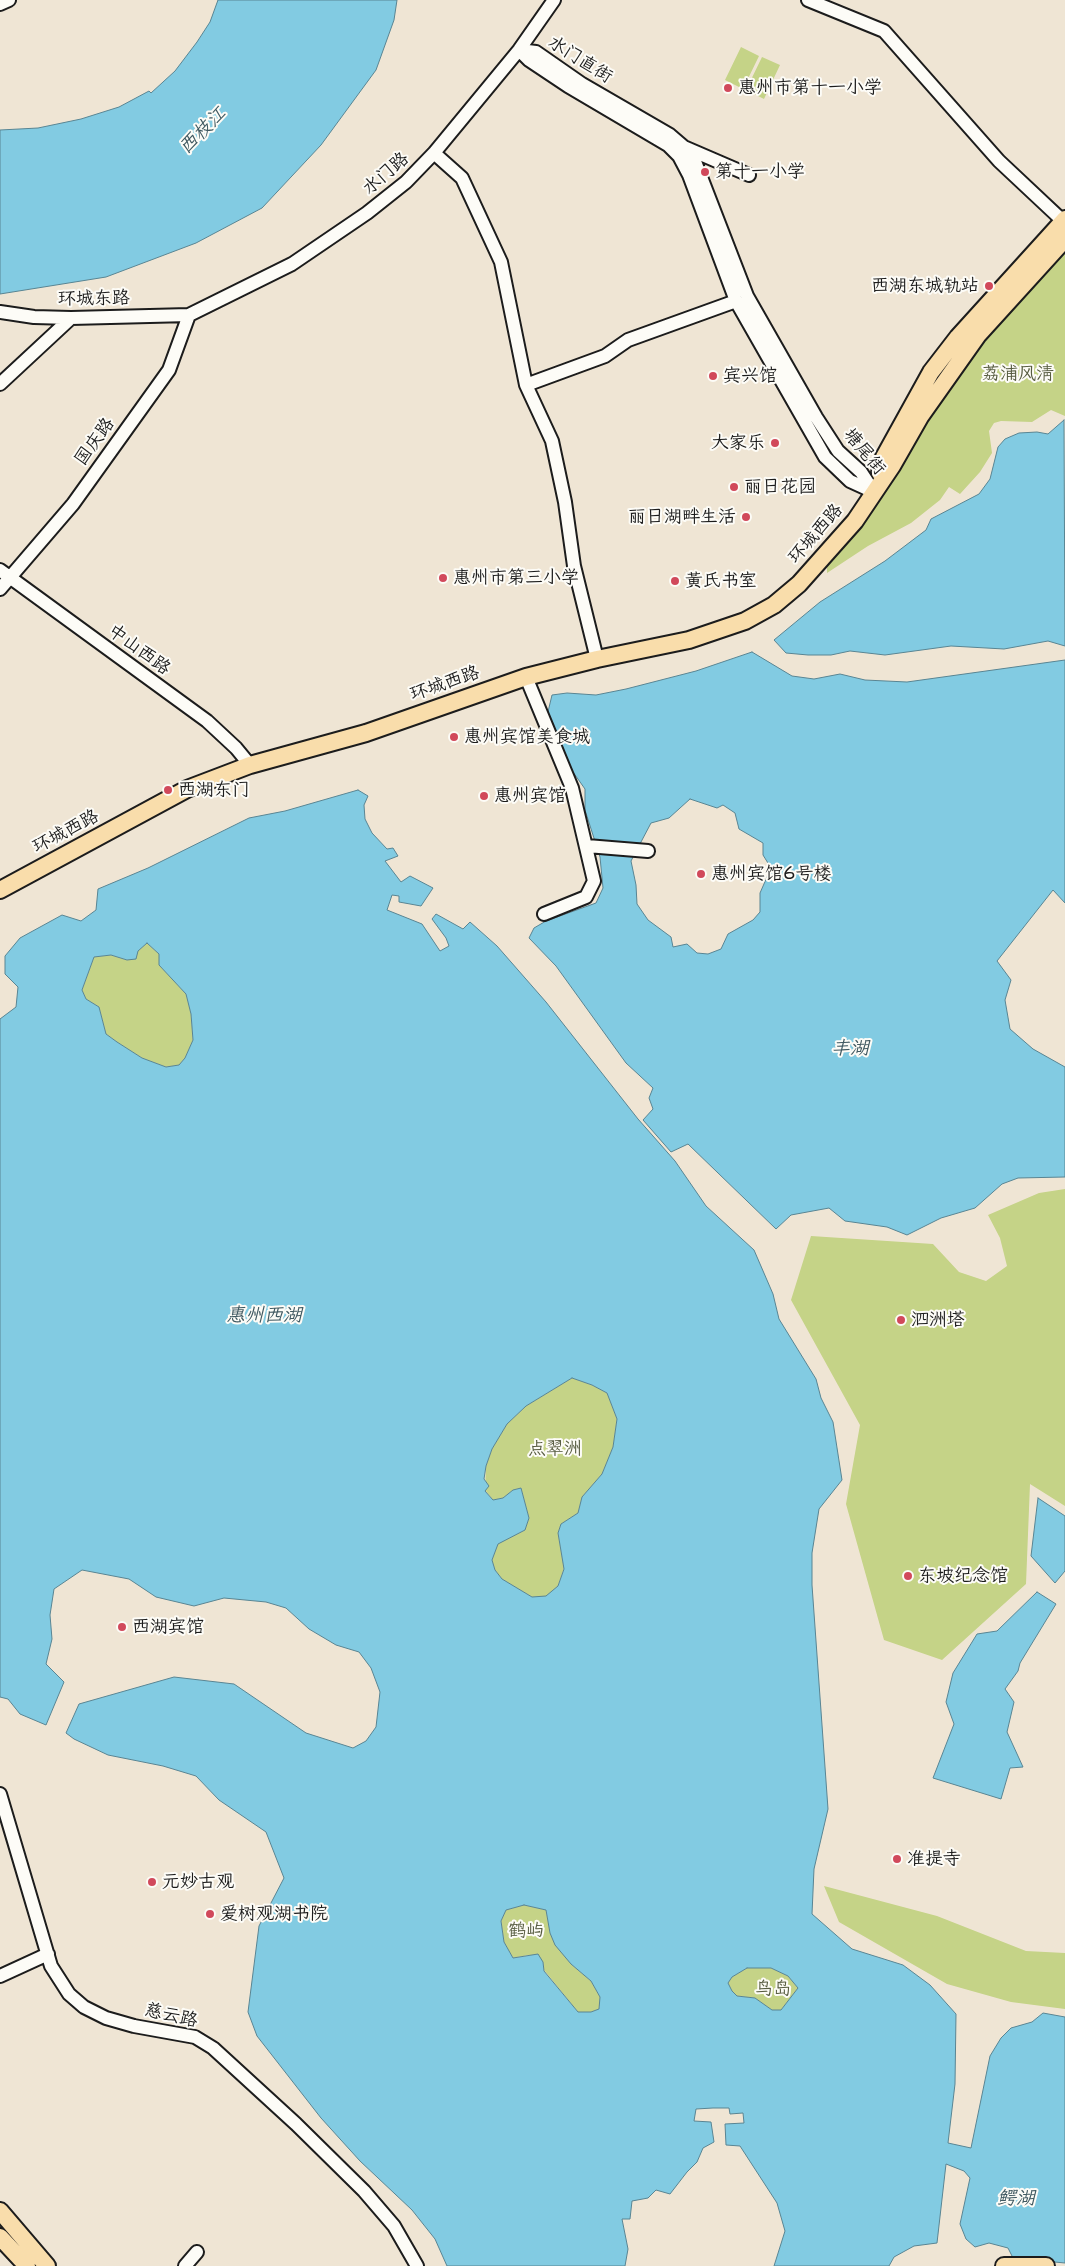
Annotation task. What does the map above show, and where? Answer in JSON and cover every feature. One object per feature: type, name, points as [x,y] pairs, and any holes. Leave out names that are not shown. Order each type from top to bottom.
[{"type":"main road","name":"环城西路","points":[[874,492],[884,457],[931,372],[958,337],[1064,220]]},
{"type":"main road","name":"环城西路","points":[[0,890],[187,789],[250,765],[366,733],[526,677],[597,659],[689,640],[745,621],[774,605],[799,584],[855,521],[892,466],[920,417],[978,335],[1065,239]]},
{"type":"main road","points":[[0,2210],[48,2266]]},
{"type":"main road","points":[[0,2237],[27,2266]]},
{"type":"main road","points":[[1004,2266],[1046,2266]]},
{"type":"street","points":[[0,4],[9,0]]},
{"type":"street","name":"水门路","points":[[189,315],[292,264],[368,213],[406,182],[434,153],[519,50],[554,0]]},
{"type":"street","points":[[808,0],[884,32],[999,161],[1064,220]]},
{"type":"street","name":"水门直街","points":[[519,50],[529,60],[568,86],[668,145]]},
{"type":"street","name":"水门直街","points":[[519,50],[536,52],[582,84],[670,134],[684,147],[748,175]]},
{"type":"street","name":"塘尾街","points":[[668,145],[679,156],[689,175],[736,301],[825,457],[850,481],[874,492]]},
{"type":"street","name":"塘尾街","points":[[684,147],[694,160],[747,296],[816,418],[838,451],[861,472],[874,492]]},
{"type":"street","points":[[434,153],[462,178],[501,262],[526,385],[552,441],[565,502],[574,566],[597,659]]},
{"type":"street","points":[[526,385],[605,356],[628,340],[736,301]]},
{"type":"street","name":"环城东路","points":[[0,312],[34,317],[71,318],[189,315]]},
{"type":"street","name":"国庆路","points":[[0,589],[5,574],[73,504],[169,370],[189,315]]},
{"type":"street","points":[[0,384],[71,318]]},
{"type":"street","name":"中山西路","points":[[5,574],[207,721],[236,748],[250,765]]},
{"type":"street","points":[[526,677],[572,788],[594,881],[586,897],[544,914]]},
{"type":"street","points":[[587,846],[648,851]]},
{"type":"street","name":"慈云路","points":[[0,1794],[51,1966],[69,1994],[84,2007],[106,2018],[134,2026],[195,2036],[213,2048],[289,2117],[364,2191],[394,2226],[418,2266]]},
{"type":"street","points":[[0,1976],[48,1954]]},
{"type":"street","points":[[185,2266],[197,2252]]},
{"type":"green space","points":[[741,47],[759,56],[743,89],[725,80]]},
{"type":"green space","points":[[762,57],[780,65],[764,99],[746,90]]},
{"type":"green space","name":"荔浦风清","points":[[1065,249],[1065,416],[1051,410],[1032,422],[1001,421],[994,423],[989,431],[992,453],[980,472],[960,494],[949,487],[940,500],[911,523],[868,546],[827,573],[827,561],[887,484],[966,363]]},
{"type":"green space","points":[[147,943],[159,954],[159,965],[186,994],[191,1014],[193,1040],[185,1058],[179,1065],[166,1067],[142,1058],[106,1034],[99,1007],[86,999],[82,990],[94,957],[111,955],[127,960]]},
{"type":"green space","points":[[1065,1189],[1065,1506],[1030,1484],[1026,1584],[942,1660],[884,1640],[846,1504],[860,1425],[791,1300],[811,1236],[933,1244],[959,1272],[986,1281],[1007,1266],[1000,1238],[988,1215],[1039,1193]]},
{"type":"green space","name":"点翠洲","points":[[572,1378],[607,1393],[617,1419],[613,1447],[602,1474],[582,1497],[578,1513],[561,1524],[558,1533],[564,1568],[558,1586],[546,1597],[532,1597],[502,1579],[495,1570],[492,1560],[498,1543],[525,1530],[529,1518],[521,1488],[513,1490],[503,1498],[493,1500],[485,1490],[486,1466],[492,1449],[507,1424],[526,1406]]},
{"type":"green space","points":[[824,1886],[937,1916],[1026,1951],[1065,1953],[1065,2009],[1011,2002],[947,1984],[839,1922]]},
{"type":"green space","name":"鹤屿","points":[[524,1905],[546,1910],[550,1933],[571,1964],[591,1981],[600,1997],[599,2009],[591,2012],[578,2012],[544,1970],[543,1962],[529,1955],[513,1958],[504,1942],[501,1921],[506,1910]]},
{"type":"green space","name":"鸟岛","points":[[747,1968],[771,1968],[788,1976],[798,1988],[781,2010],[772,2010],[755,1998],[737,1996],[732,1991],[728,1983],[732,1977]]},
{"type":"water","name":"西枝江","points":[[218,0],[397,0],[394,20],[376,70],[321,145],[262,208],[196,243],[106,277],[0,294],[0,130],[38,128],[81,119],[119,107],[149,91],[151,93],[175,71],[197,42],[210,22]]},
{"type":"water","points":[[1064,420],[1065,646],[1048,641],[1004,649],[951,646],[885,655],[850,651],[831,655],[808,655],[786,653],[774,640],[820,602],[885,561],[926,530],[931,519],[979,494],[990,479],[998,447],[1005,439],[1019,433],[1037,432],[1048,434]]},
{"type":"water","name":"丰湖","points":[[752,652],[792,676],[814,679],[840,674],[865,680],[907,682],[1065,660],[1065,903],[1053,890],[997,961],[1011,980],[1005,1000],[1010,1029],[1033,1049],[1065,1067],[1065,1177],[1018,1178],[1002,1184],[975,1208],[941,1218],[907,1235],[887,1227],[845,1221],[829,1208],[791,1215],[776,1229],[688,1144],[671,1152],[643,1120],[653,1109],[649,1098],[653,1088],[626,1063],[556,966],[529,938],[534,928],[546,921],[596,903],[603,888],[600,857],[585,810],[585,789],[573,772],[564,768],[547,716],[552,695],[567,693],[596,695],[696,671]],"holes":[[[690,799],[717,808],[723,805],[735,813],[739,829],[763,843],[763,855],[771,868],[760,893],[760,912],[753,920],[728,934],[721,949],[708,954],[697,953],[687,944],[673,947],[671,937],[648,920],[637,904],[636,885],[631,861],[651,823],[669,818]]]},
{"type":"water","name":"惠州西湖","points":[[358,790],[368,796],[364,805],[365,819],[372,833],[387,849],[393,848],[398,856],[385,861],[401,882],[410,876],[433,888],[421,906],[399,902],[399,896],[392,895],[387,910],[422,924],[440,951],[449,946],[446,938],[432,919],[436,914],[463,929],[470,922],[497,946],[546,1002],[638,1119],[675,1161],[706,1206],[754,1250],[773,1294],[779,1319],[816,1379],[821,1398],[833,1422],[842,1480],[819,1509],[812,1553],[812,1585],[828,1809],[814,1869],[812,1914],[852,1949],[903,1965],[930,1985],[956,2014],[955,2084],[948,2143],[971,2148],[990,2056],[1001,2038],[1011,2028],[1032,2022],[1043,2013],[1065,2017],[1065,2263],[1013,2258],[1008,2248],[989,2243],[975,2247],[966,2239],[960,2224],[970,2178],[964,2171],[946,2164],[937,2243],[914,2246],[894,2257],[889,2266],[774,2266],[785,2231],[777,2203],[740,2146],[726,2145],[725,2124],[744,2123],[743,2113],[730,2114],[729,2108],[713,2108],[696,2109],[694,2121],[711,2122],[714,2142],[703,2148],[697,2162],[670,2194],[656,2190],[648,2198],[632,2201],[630,2219],[622,2219],[628,2249],[625,2266],[447,2266],[435,2239],[412,2210],[360,2161],[321,2118],[257,2036],[248,2012],[259,1926],[284,1878],[266,1832],[219,1800],[196,1776],[163,1766],[108,1755],[74,1739],[66,1733],[79,1704],[174,1677],[234,1684],[306,1733],[353,1748],[366,1741],[376,1727],[380,1692],[371,1668],[359,1652],[336,1645],[309,1629],[286,1608],[266,1602],[224,1598],[194,1606],[156,1597],[129,1579],[82,1570],[54,1589],[50,1615],[52,1639],[46,1664],[64,1682],[46,1725],[20,1714],[8,1699],[0,1697],[0,1019],[16,1007],[18,987],[5,974],[5,956],[20,938],[62,915],[81,921],[96,910],[98,889],[148,868],[249,818],[285,811]],"holes":[[[147,943],[159,954],[159,965],[186,994],[191,1014],[193,1040],[185,1058],[179,1065],[166,1067],[142,1058],[106,1034],[99,1007],[86,999],[82,990],[94,957],[111,955],[127,960],[136,959],[138,951]],[[572,1378],[607,1393],[617,1419],[613,1447],[602,1474],[582,1497],[578,1513],[561,1524],[558,1533],[564,1569],[558,1586],[546,1596],[532,1597],[502,1579],[495,1570],[492,1560],[498,1544],[525,1530],[529,1518],[521,1488],[513,1490],[503,1498],[493,1500],[485,1491],[489,1486],[484,1479],[492,1449],[507,1424],[526,1406]],[[524,1905],[546,1910],[550,1933],[555,1945],[571,1964],[591,1981],[600,1997],[599,2009],[591,2012],[578,2012],[544,1971],[543,1962],[538,1954],[513,1958],[504,1942],[501,1921],[506,1910]],[[747,1968],[771,1968],[788,1976],[798,1988],[781,2010],[772,2010],[755,1998],[737,1996],[728,1983],[732,1977]]]},
{"type":"water","points":[[1038,1498],[1065,1516],[1065,1571],[1055,1583],[1031,1556]]},
{"type":"water","points":[[1037,1592],[1056,1604],[1020,1663],[1018,1671],[1005,1689],[1014,1702],[1007,1732],[1023,1767],[1010,1768],[1001,1799],[933,1778],[954,1724],[946,1702],[953,1673],[977,1634],[997,1631]]},
{"type":"place","name":"惠州市第十一小学","points":[[728,88]]},
{"type":"place","name":"第十一小学","points":[[705,172]]},
{"type":"place","name":"西湖东城轨站","points":[[989,286]]},
{"type":"place","name":"宾兴馆","points":[[713,376]]},
{"type":"place","name":"大家乐","points":[[775,443]]},
{"type":"place","name":"丽日花园","points":[[734,487]]},
{"type":"place","name":"丽日湖畔生活","points":[[746,517]]},
{"type":"place","name":"惠州市第三小学","points":[[443,578]]},
{"type":"place","name":"黄氏书室","points":[[675,581]]},
{"type":"place","name":"惠州宾馆美食城","points":[[454,737]]},
{"type":"place","name":"西湖东门","points":[[168,790]]},
{"type":"place","name":"惠州宾馆","points":[[484,796]]},
{"type":"place","name":"惠州宾馆6号楼","points":[[701,874]]},
{"type":"place","name":"泗洲塔","points":[[901,1320]]},
{"type":"place","name":"东坡纪念馆","points":[[908,1576]]},
{"type":"place","name":"西湖宾馆","points":[[122,1627]]},
{"type":"place","name":"准提寺","points":[[897,1859]]},
{"type":"place","name":"元妙古观","points":[[152,1882]]},
{"type":"place","name":"爱树观湖书院","points":[[210,1914]]},
{"type":"water label","name":"鳄湖","points":[[1016,2199]]}]
